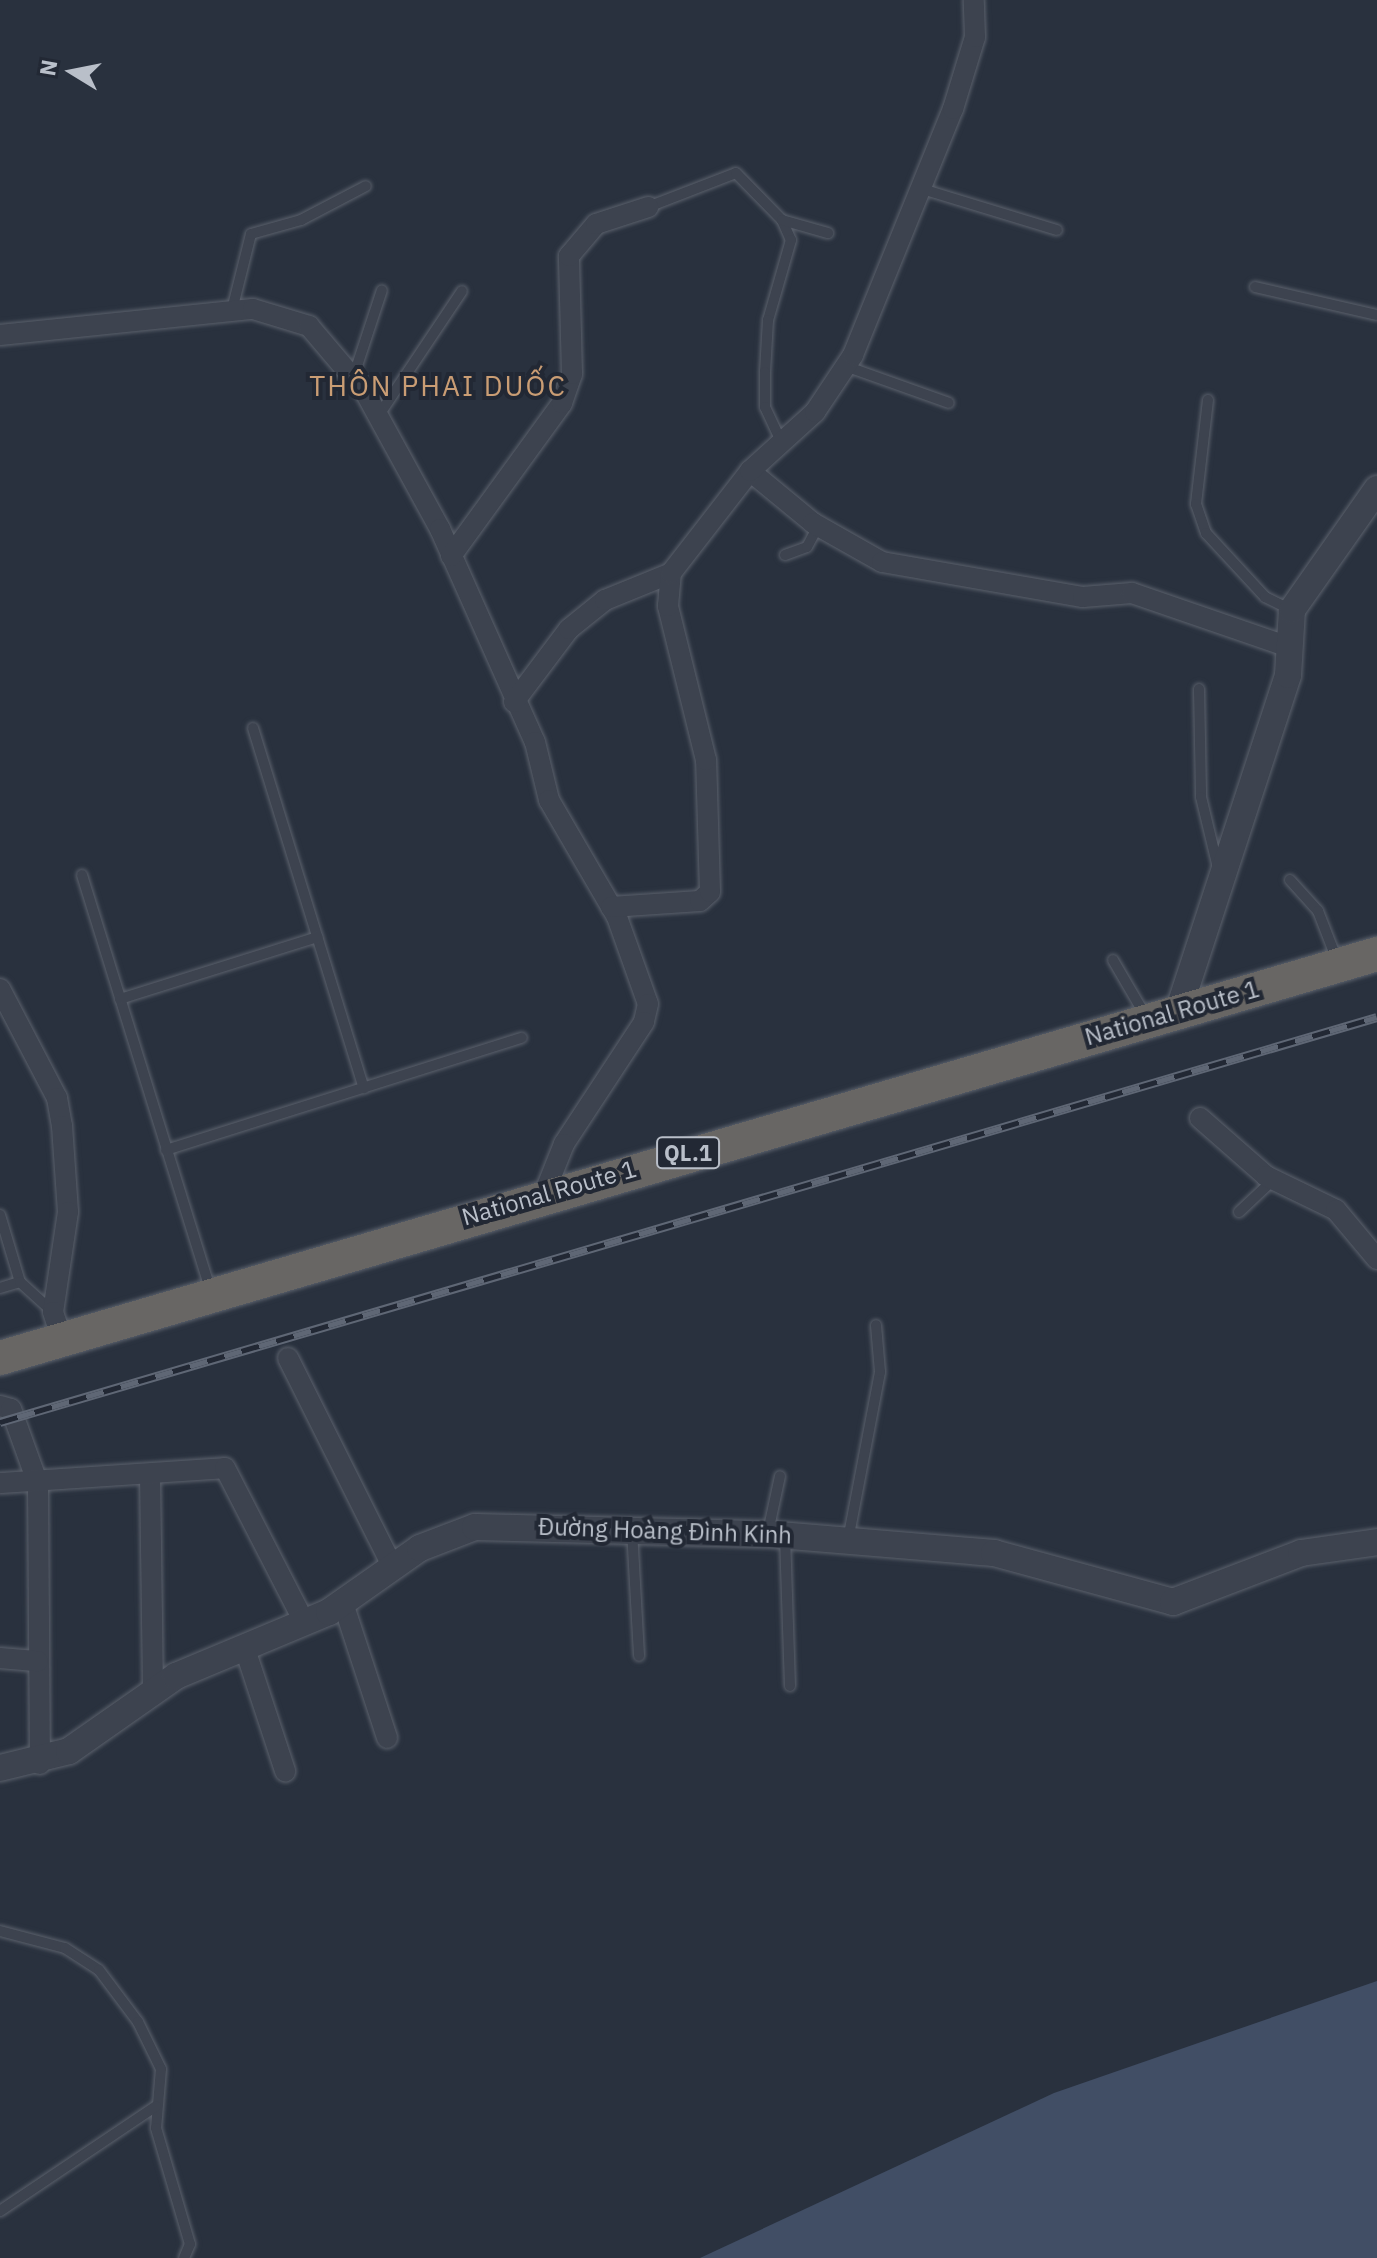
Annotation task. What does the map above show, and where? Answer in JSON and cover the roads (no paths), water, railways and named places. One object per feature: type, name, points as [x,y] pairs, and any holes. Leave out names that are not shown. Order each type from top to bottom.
[{"type":"highway","name":"National Route 1","points":[[0,1358],[58,1326],[211,1295],[544,1194],[1377,954]]},
{"type":"street","points":[[514,702],[569,629],[605,600],[671,573],[750,471],[815,412],[845,366],[922,189],[975,37],[974,0]]},
{"type":"street","points":[[451,556],[562,403],[572,374],[569,256],[596,224],[648,207]]},
{"type":"street","points":[[0,335],[233,306],[309,326],[354,375],[379,415],[451,556],[514,702],[535,742],[549,800],[611,907],[648,1004],[644,1022],[564,1144],[544,1194]]},
{"type":"street","points":[[750,471],[818,526],[905,569],[1083,597],[1132,593],[1292,648]]},
{"type":"street","points":[[1163,1016],[1220,874],[1292,648],[1292,610],[1377,489]]},
{"type":"street","points":[[611,907],[700,901],[710,892],[715,855],[706,760],[668,606],[671,573]]},
{"type":"street","points":[[0,989],[57,1098],[62,1126],[68,1212],[58,1326]]},
{"type":"street","points":[[1200,1118],[1273,1180],[1336,1210],[1377,1259]]},
{"type":"street","points":[[288,1358],[393,1568]]},
{"type":"street","points":[[0,1406],[11,1409],[38,1484],[40,1764]]},
{"type":"street","points":[[0,1483],[38,1484],[225,1468],[304,1622]]},
{"type":"street","points":[[150,1475],[153,1689]]},
{"type":"street","name":"Đường Hoàng Đình Kinh","points":[[0,1768],[40,1764],[153,1689],[343,1603],[439,1538],[475,1527],[776,1534],[994,1553],[1173,1602],[1301,1553],[1377,1542]]},
{"type":"street","points":[[343,1603],[387,1738]]},
{"type":"street","points":[[244,1646],[285,1771]]},
{"type":"street","points":[[0,1658],[38,1661]]},
{"type":"lane","points":[[648,207],[736,173],[782,220],[791,240],[768,320],[765,372],[765,407],[781,442]]},
{"type":"lane","points":[[233,306],[251,234],[301,220],[366,186]]},
{"type":"lane","points":[[922,189],[1057,230]]},
{"type":"lane","points":[[782,220],[828,233]]},
{"type":"lane","points":[[1255,287],[1377,315]]},
{"type":"lane","points":[[354,375],[382,290]]},
{"type":"lane","points":[[379,415],[462,291]]},
{"type":"lane","points":[[845,366],[949,403]]},
{"type":"lane","points":[[1208,400],[1196,504],[1206,533],[1265,597],[1292,610]]},
{"type":"lane","points":[[785,555],[807,547],[818,526]]},
{"type":"lane","points":[[1199,689],[1201,797],[1220,874]]},
{"type":"lane","points":[[253,728],[364,1088]]},
{"type":"lane","points":[[82,875],[211,1295]]},
{"type":"lane","points":[[1290,880],[1318,911],[1339,965]]},
{"type":"lane","points":[[120,999],[318,937]]},
{"type":"lane","points":[[1113,960],[1163,1016]]},
{"type":"lane","points":[[166,1150],[522,1038]]},
{"type":"lane","points":[[1239,1212],[1273,1180]]},
{"type":"lane","points":[[0,1215],[20,1282],[58,1326]]},
{"type":"lane","points":[[0,1288],[20,1282]]},
{"type":"lane","points":[[848,1540],[878,1384],[876,1325]]},
{"type":"lane","points":[[780,1476],[776,1534],[790,1686]]},
{"type":"lane","points":[[632,1529],[639,1656]]},
{"type":"lane","points":[[0,1931],[65,1948],[116,1988],[161,2069],[156,2106],[162,2157],[190,2244],[184,2258]]},
{"type":"lane","points":[[0,2211],[156,2106]]},
{"type":"water","points":[[1377,1981],[1377,2258],[700,2258],[1054,2093]]},
{"type":"railway","points":[[0,1422],[1377,1017]]},
{"type":"district","name":"THÔN PHAI DUỐC","points":[[438,386]]}]
